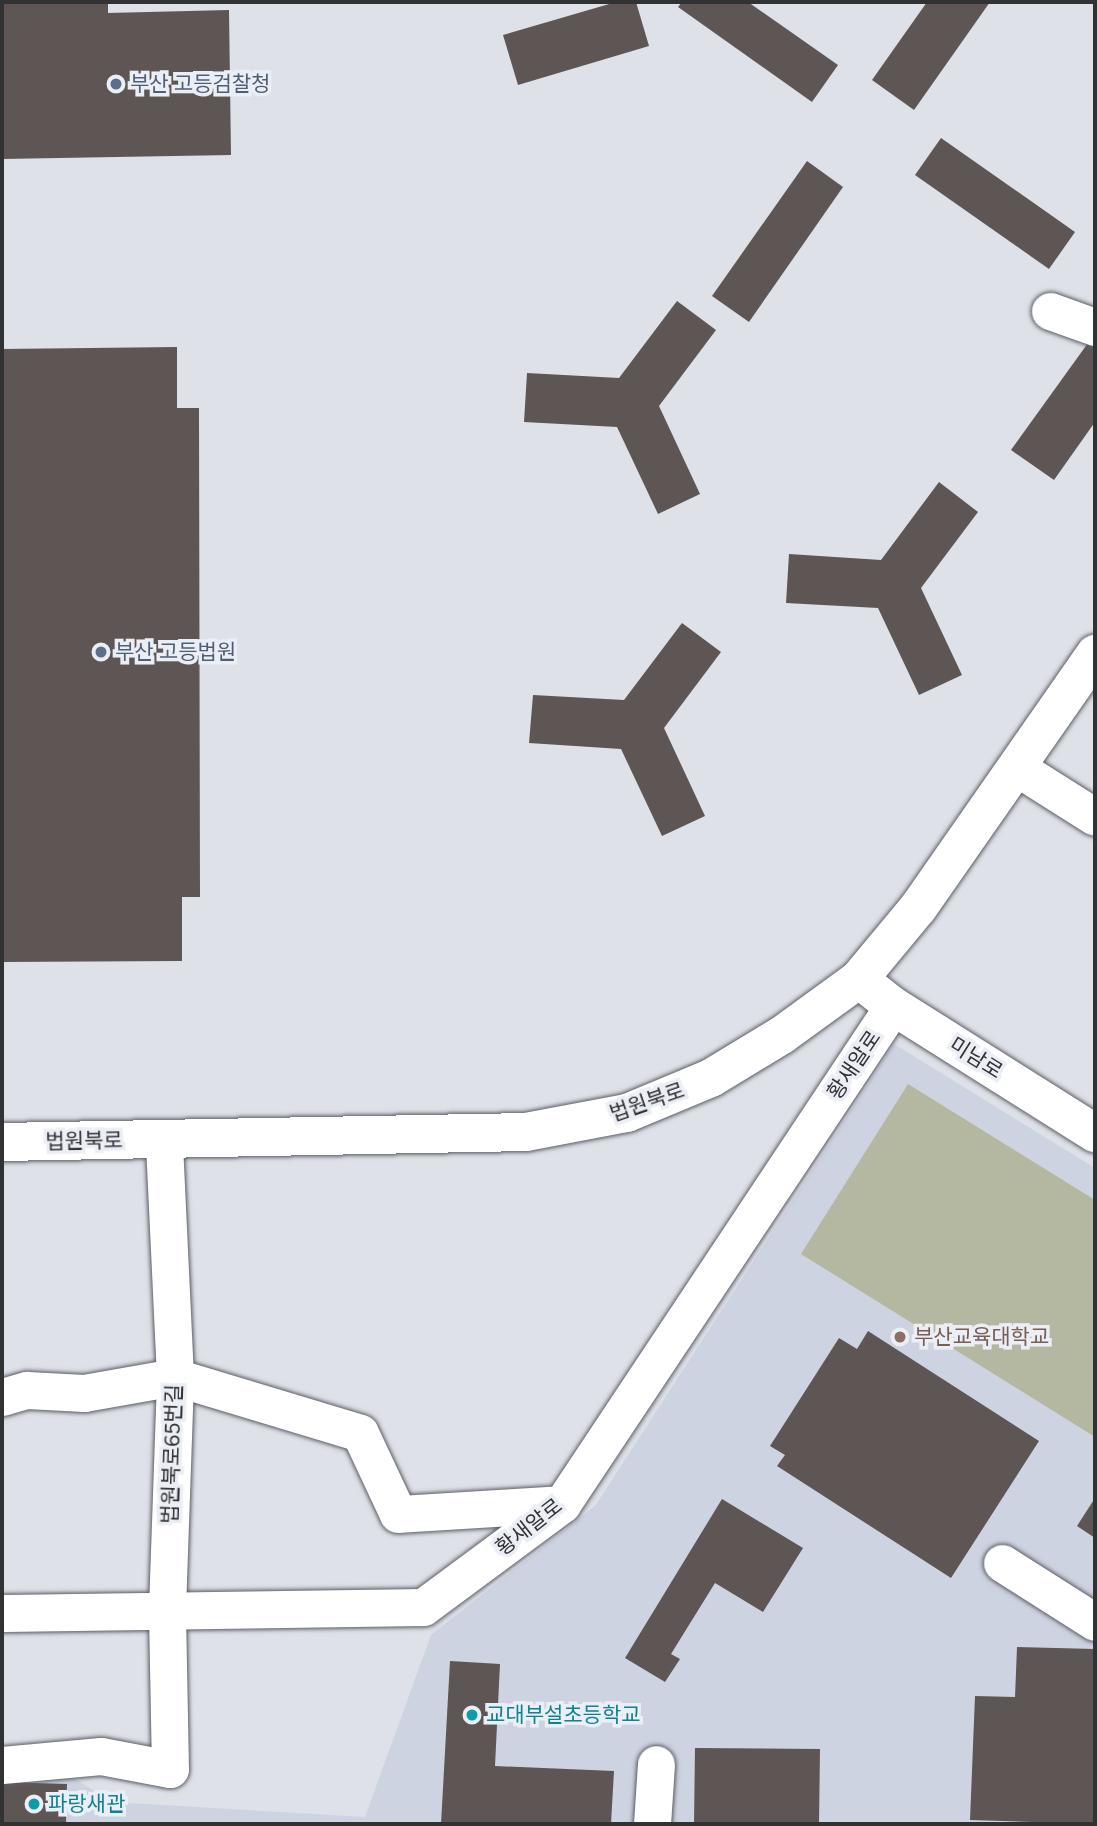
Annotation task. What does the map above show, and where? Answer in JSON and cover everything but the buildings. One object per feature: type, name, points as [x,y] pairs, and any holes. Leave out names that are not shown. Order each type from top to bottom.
[{"type":"main road","name":"법원북로","points":[[2,1142],[526,1132],[627,1113],[711,1078],[782,1035],[859,979],[918,908],[1095,654]]},
{"type":"main road","name":"미남로","points":[[859,979],[893,1006],[1095,1133]]},
{"type":"street","points":[[1049,311],[1095,327]]},
{"type":"street","points":[[1016,767],[1095,817]]},
{"type":"street","name":"황새알로","points":[[2,1613],[423,1607],[562,1504],[893,1006]]},
{"type":"street","name":"법원북로65번길","points":[[2,1765],[101,1756],[170,1769],[167,1609],[175,1377],[164,1140]]},
{"type":"street","points":[[2,1396],[27,1390],[84,1392],[175,1377],[360,1433],[398,1514],[562,1504]]},
{"type":"street","points":[[1002,1563],[1095,1622]]},
{"type":"street","points":[[652,1824],[656,1764]]},
{"type":"shaded area","name":"부산교육대학교","points":[[894,1044],[1095,1168],[1095,1824],[2,1824],[2,1779],[67,1774],[112,1802],[365,1817],[431,1635],[595,1506]]},
{"type":"green space","points":[[908,1084],[1095,1200],[1095,1437],[801,1254]]},
{"type":"place","name":"부산 고등검찰청","points":[[116,84]]},
{"type":"place","name":"부산 고등법원","points":[[101,652]]},
{"type":"place","name":"부산교육대학교","points":[[900,1337]]},
{"type":"place","name":"교대부설초등학교","points":[[472,1715]]},
{"type":"place","name":"파랑새관","points":[[34,1804]]}]
